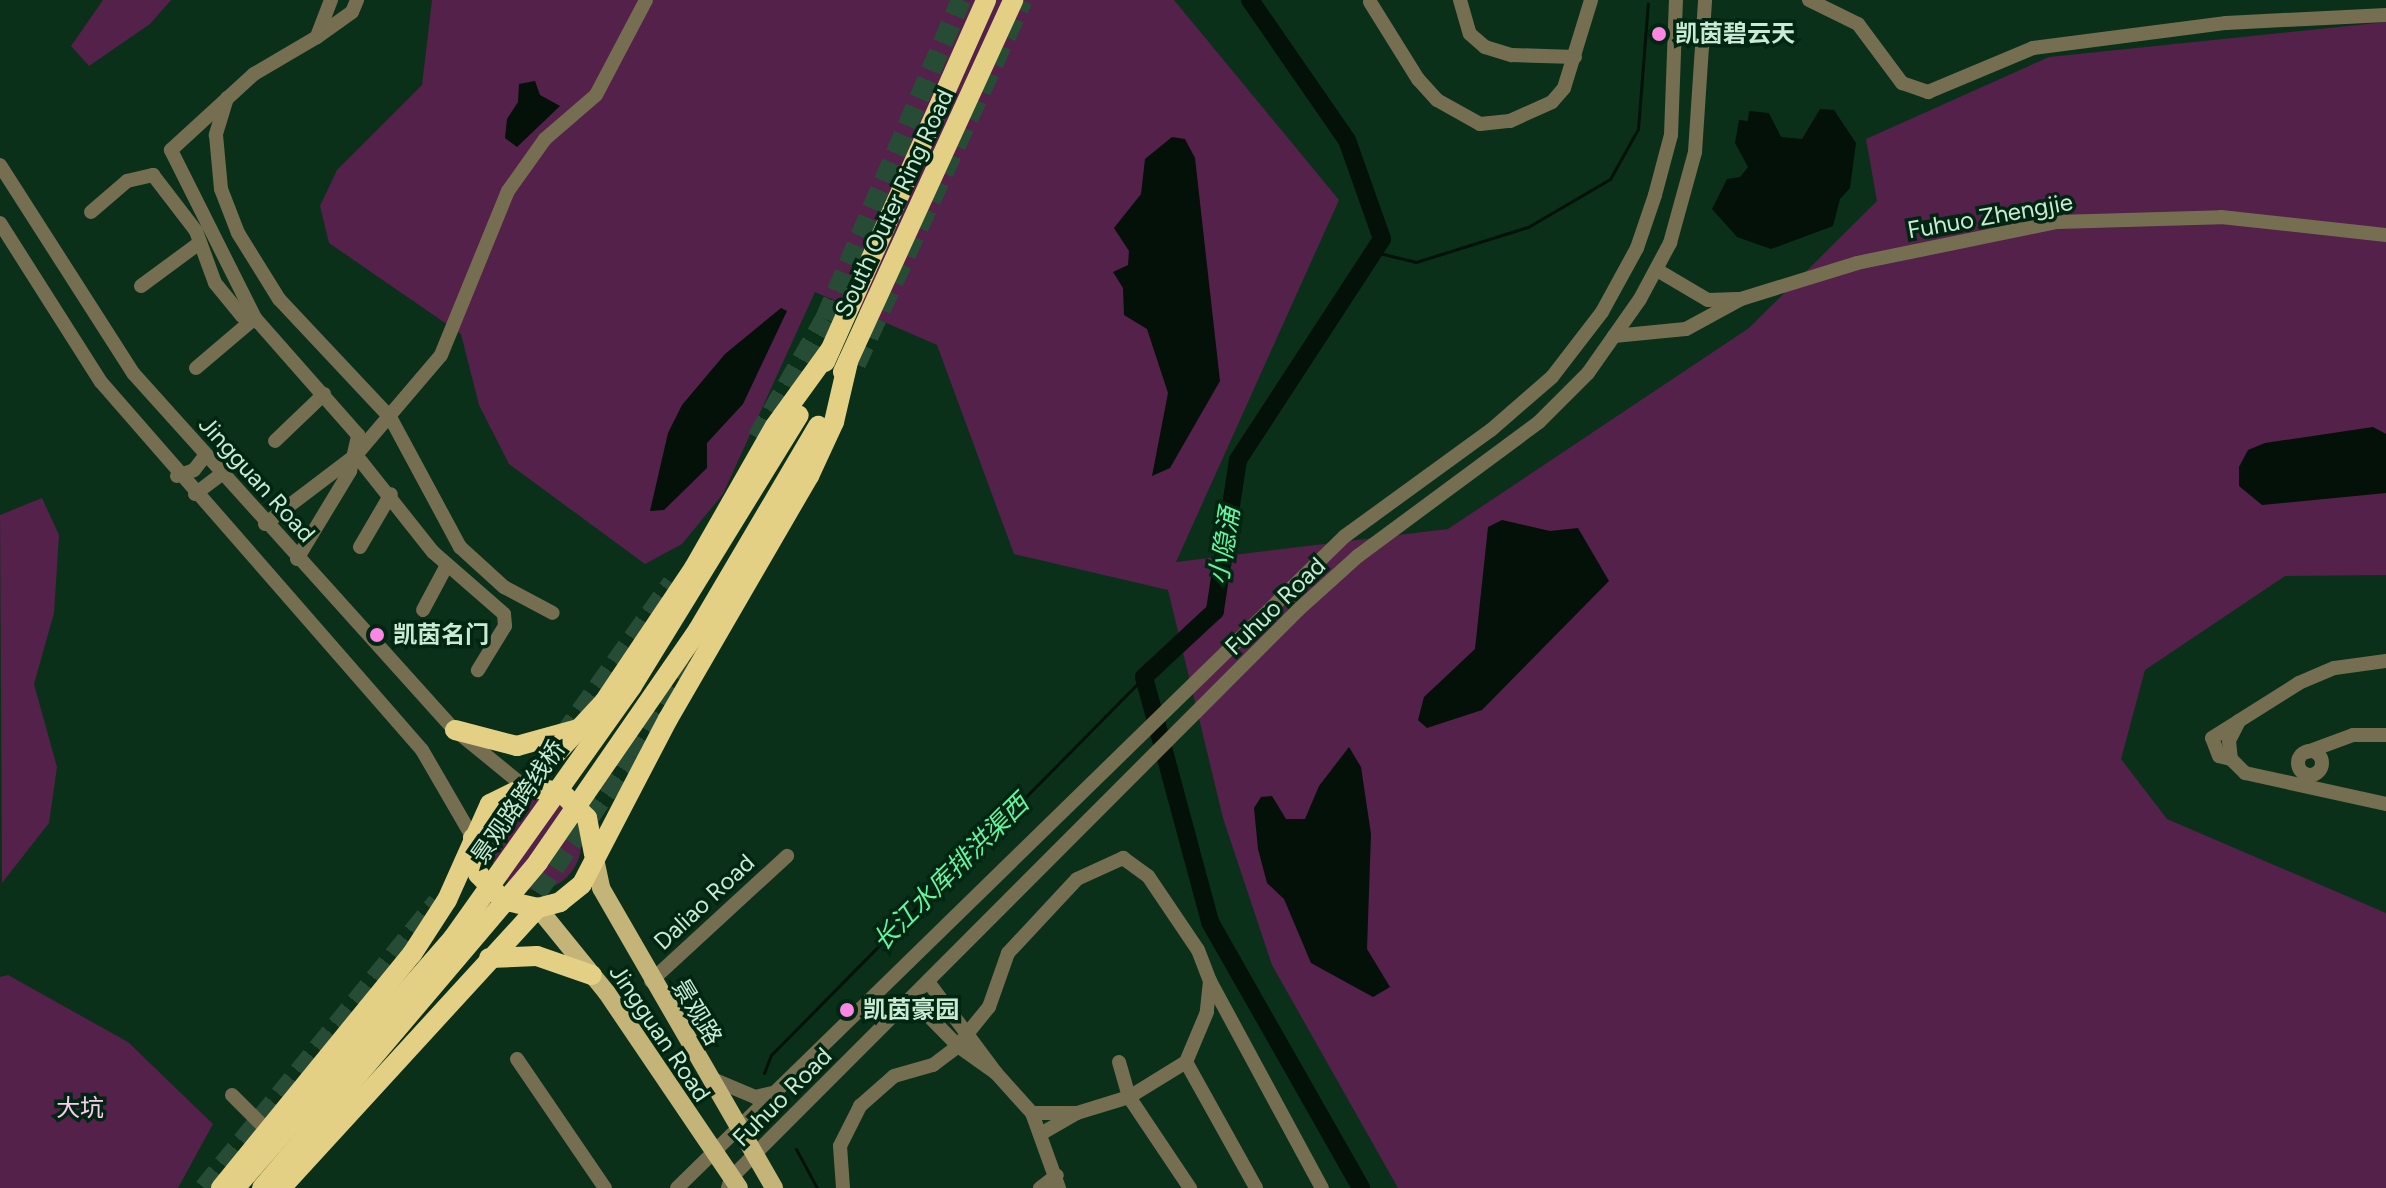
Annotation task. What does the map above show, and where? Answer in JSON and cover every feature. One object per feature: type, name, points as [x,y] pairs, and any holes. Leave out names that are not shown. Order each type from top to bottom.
[{"type":"highway","name":"South Outer Ring Road","points":[[799,415],[986,0]]},
{"type":"highway","name":"South Outer Ring Road","points":[[818,426],[1013,0]]},
{"type":"highway","points":[[221,1188],[412,954],[447,900],[490,804],[525,787],[585,725],[694,568],[775,426],[830,350]]},
{"type":"highway","points":[[281,1188],[467,980],[538,908],[570,895],[809,476],[834,422],[848,362]]},
{"type":"highway","name":"景观路跨线桥","points":[[235,1188],[453,938],[632,686],[799,415]]},
{"type":"highway","name":"景观路跨线桥","points":[[262,1188],[538,862],[698,630],[818,426]]},
{"type":"highway","points":[[455,730],[490,743],[536,746],[585,725]]},
{"type":"highway","points":[[525,787],[561,792],[576,803],[590,827],[594,854]]},
{"type":"highway","points":[[473,838],[478,874],[488,889],[503,900],[538,908]]},
{"type":"highway","points":[[412,954],[444,928],[471,931],[482,946],[467,980]]},
{"type":"highway","points":[[489,958],[537,956],[592,975]]},
{"type":"main road","name":"景观路","points":[[594,854],[601,888],[651,981],[774,1188]]},
{"type":"main road","name":"Jingguan Road","points":[[538,908],[592,975],[732,1185]]},
{"type":"street","points":[[317,37],[331,0]]},
{"type":"street","points":[[297,559],[356,455],[356,429],[255,318],[171,150],[227,97],[352,12],[357,0]]},
{"type":"street","points":[[265,524],[356,455],[441,355],[508,191],[545,139],[596,95],[646,0]]},
{"type":"street","points":[[1460,0],[1470,34],[1485,47],[1512,55],[1575,57]]},
{"type":"street","points":[[1370,1],[1427,90],[1480,124],[1510,121],[1552,102],[1575,57],[1591,0]]},
{"type":"street","name":"Fuhuo Road","points":[[714,1154],[1176,696],[1345,536],[1491,430],[1552,377],[1602,312],[1637,248],[1671,135],[1676,0]]},
{"type":"street","name":"Fuhuo Road","points":[[732,1185],[754,1157],[1358,556],[1539,422],[1614,336],[1657,270],[1695,152],[1705,0]]},
{"type":"street","points":[[1809,0],[1858,24],[1902,83],[1928,92],[2009,57],[2059,44],[2226,23],[2386,15]]},
{"type":"street","points":[[227,97],[216,135],[221,189],[238,233],[279,299],[390,417],[449,534],[504,587],[553,613]]},
{"type":"street","points":[[194,125],[216,135]]},
{"type":"street","name":"Jingguan Road","points":[[0,165],[133,373],[220,475],[455,730],[525,787]]},
{"type":"street","points":[[91,212],[127,181],[153,175],[188,218],[198,244],[232,307],[255,318]]},
{"type":"street","name":"Fuhuo Zhengjie","points":[[1614,336],[1686,329],[1741,299],[1857,263],[2057,222],[2221,217],[2386,235]]},
{"type":"street","points":[[0,223],[101,382],[177,476],[422,750],[473,838]]},
{"type":"street","points":[[141,286],[198,244]]},
{"type":"street","points":[[1657,270],[1708,300],[1741,299]]},
{"type":"street","points":[[196,368],[255,318]]},
{"type":"street","points":[[275,441],[324,394]]},
{"type":"street","points":[[356,455],[447,565],[507,619],[478,670]]},
{"type":"street","points":[[177,476],[194,470],[204,457]]},
{"type":"street","points":[[195,494],[220,475]]},
{"type":"street","points":[[360,547],[391,494]]},
{"type":"street","points":[[423,610],[447,565]]},
{"type":"street","points":[[2386,661],[2334,668],[2239,721],[2229,741],[2231,759],[2268,781],[2386,804]]},
{"type":"street","points":[[2338,739],[2321,760],[2316,773],[2305,774],[2298,761],[2307,752],[2338,739],[2386,735]]},
{"type":"street","points":[[2307,752],[2321,760]]},
{"type":"street","name":"Daliao Road","points":[[651,981],[787,856]]},
{"type":"street","points":[[843,1188],[840,1146],[860,1106],[894,1076],[933,1065],[963,1040],[989,1007],[1008,953],[1077,879],[1107,861],[1123,858],[1148,876],[1198,950],[1210,981],[1322,1188]]},
{"type":"street","points":[[1044,1132],[1077,1113],[1129,1097],[1186,1062],[1207,1012],[1210,981]]},
{"type":"street","points":[[929,983],[963,1040]]},
{"type":"street","points":[[912,999],[963,1040],[1032,1113],[1044,1132],[1058,1181],[1040,1188]]},
{"type":"street","points":[[517,1059],[605,1188]]},
{"type":"street","points":[[1119,1062],[1129,1097],[1190,1188]]},
{"type":"street","points":[[1186,1062],[1256,1188]]},
{"type":"street","points":[[707,1076],[755,1097],[780,1090]]},
{"type":"street","points":[[232,1095],[268,1131]]},
{"type":"street","points":[[1032,1113],[1077,1113]]},
{"type":"street","points":[[677,1188],[714,1154]]},
{"type":"green space","points":[[103,0],[171,0],[150,24],[89,66],[71,46]]},
{"type":"green space","points":[[432,0],[1174,0],[1339,200],[1176,562],[1448,529],[1749,328],[1877,201],[1866,139],[2049,57],[2386,22],[2386,575],[2285,576],[2145,670],[2121,759],[2167,819],[2386,913],[2386,1188],[1398,1188],[1272,965],[1223,818],[1168,590],[1014,554],[937,345],[815,292],[723,494],[682,544],[645,564],[509,464],[479,405],[461,334],[329,243],[320,206],[337,170],[422,85]]},
{"type":"green space","points":[[42,498],[59,535],[54,613],[34,684],[57,767],[49,823],[2,883],[0,515]]},
{"type":"green space","points":[[535,798],[552,802],[567,812],[577,827],[581,844],[577,861],[567,876],[552,886],[535,890],[518,886],[503,876],[493,861],[489,844],[493,827],[503,812],[518,802]]},
{"type":"green space","name":"大坑","points":[[8,975],[128,1042],[213,1124],[178,1188],[0,1188],[0,977]]},
{"type":"shaded area","points":[[535,81],[540,95],[560,106],[517,147],[505,138],[507,119],[518,102],[519,84]]},
{"type":"shaded area","points":[[1820,109],[1834,110],[1856,143],[1850,188],[1840,199],[1833,226],[1771,249],[1737,237],[1712,209],[1727,179],[1740,177],[1748,167],[1735,143],[1739,120],[1748,121],[1749,111],[1769,113],[1781,137],[1802,139]]},
{"type":"shaded area","points":[[1172,137],[1185,139],[1195,158],[1220,381],[1170,468],[1152,476],[1168,393],[1147,329],[1124,315],[1123,288],[1113,272],[1128,265],[1129,251],[1114,228],[1141,194],[1145,159]]},
{"type":"shaded area","points":[[781,308],[787,311],[743,404],[707,443],[707,468],[664,510],[650,511],[668,433],[682,405],[725,354]]},
{"type":"shaded area","points":[[2373,427],[2386,434],[2386,493],[2262,505],[2239,486],[2239,467],[2248,450],[2265,443]]},
{"type":"shaded area","points":[[1502,520],[1550,531],[1578,528],[1609,581],[1482,710],[1427,728],[1418,720],[1424,697],[1475,649],[1488,527]]},
{"type":"shaded area","points":[[1349,747],[1361,767],[1371,834],[1367,949],[1390,987],[1373,997],[1311,963],[1284,899],[1267,883],[1258,849],[1254,808],[1261,797],[1272,796],[1286,819],[1305,819],[1319,786]]},
{"type":"waterway","name":"小隐涌","points":[[1250,0],[1347,140],[1382,239],[1238,460],[1215,611],[1144,677],[1210,922],[1361,1188]]},
{"type":"waterway","points":[[1375,252],[1416,262],[1528,227],[1610,179],[1638,129],[1648,3]]},
{"type":"waterway","name":"长江水库排洪渠西","points":[[764,1073],[771,1055],[1144,677]]},
{"type":"waterway","name":"长江水库排洪渠西","points":[[796,1149],[817,1188]]},
{"type":"tunnel","points":[[757,438],[825,319],[961,0]]},
{"type":"tunnel","points":[[856,364],[1023,0]]},
{"type":"tunnel","points":[[563,736],[672,583]]},
{"type":"tunnel","points":[[520,917],[632,756],[704,636]]},
{"type":"tunnel","points":[[467,864],[531,782]]},
{"type":"tunnel","points":[[204,1188],[437,902]]},
{"type":"place","name":"凯茵碧云天","points":[[1659,34]]},
{"type":"place","name":"凯茵名门","points":[[377,635]]},
{"type":"place","name":"凯茵豪园","points":[[847,1010]]}]
